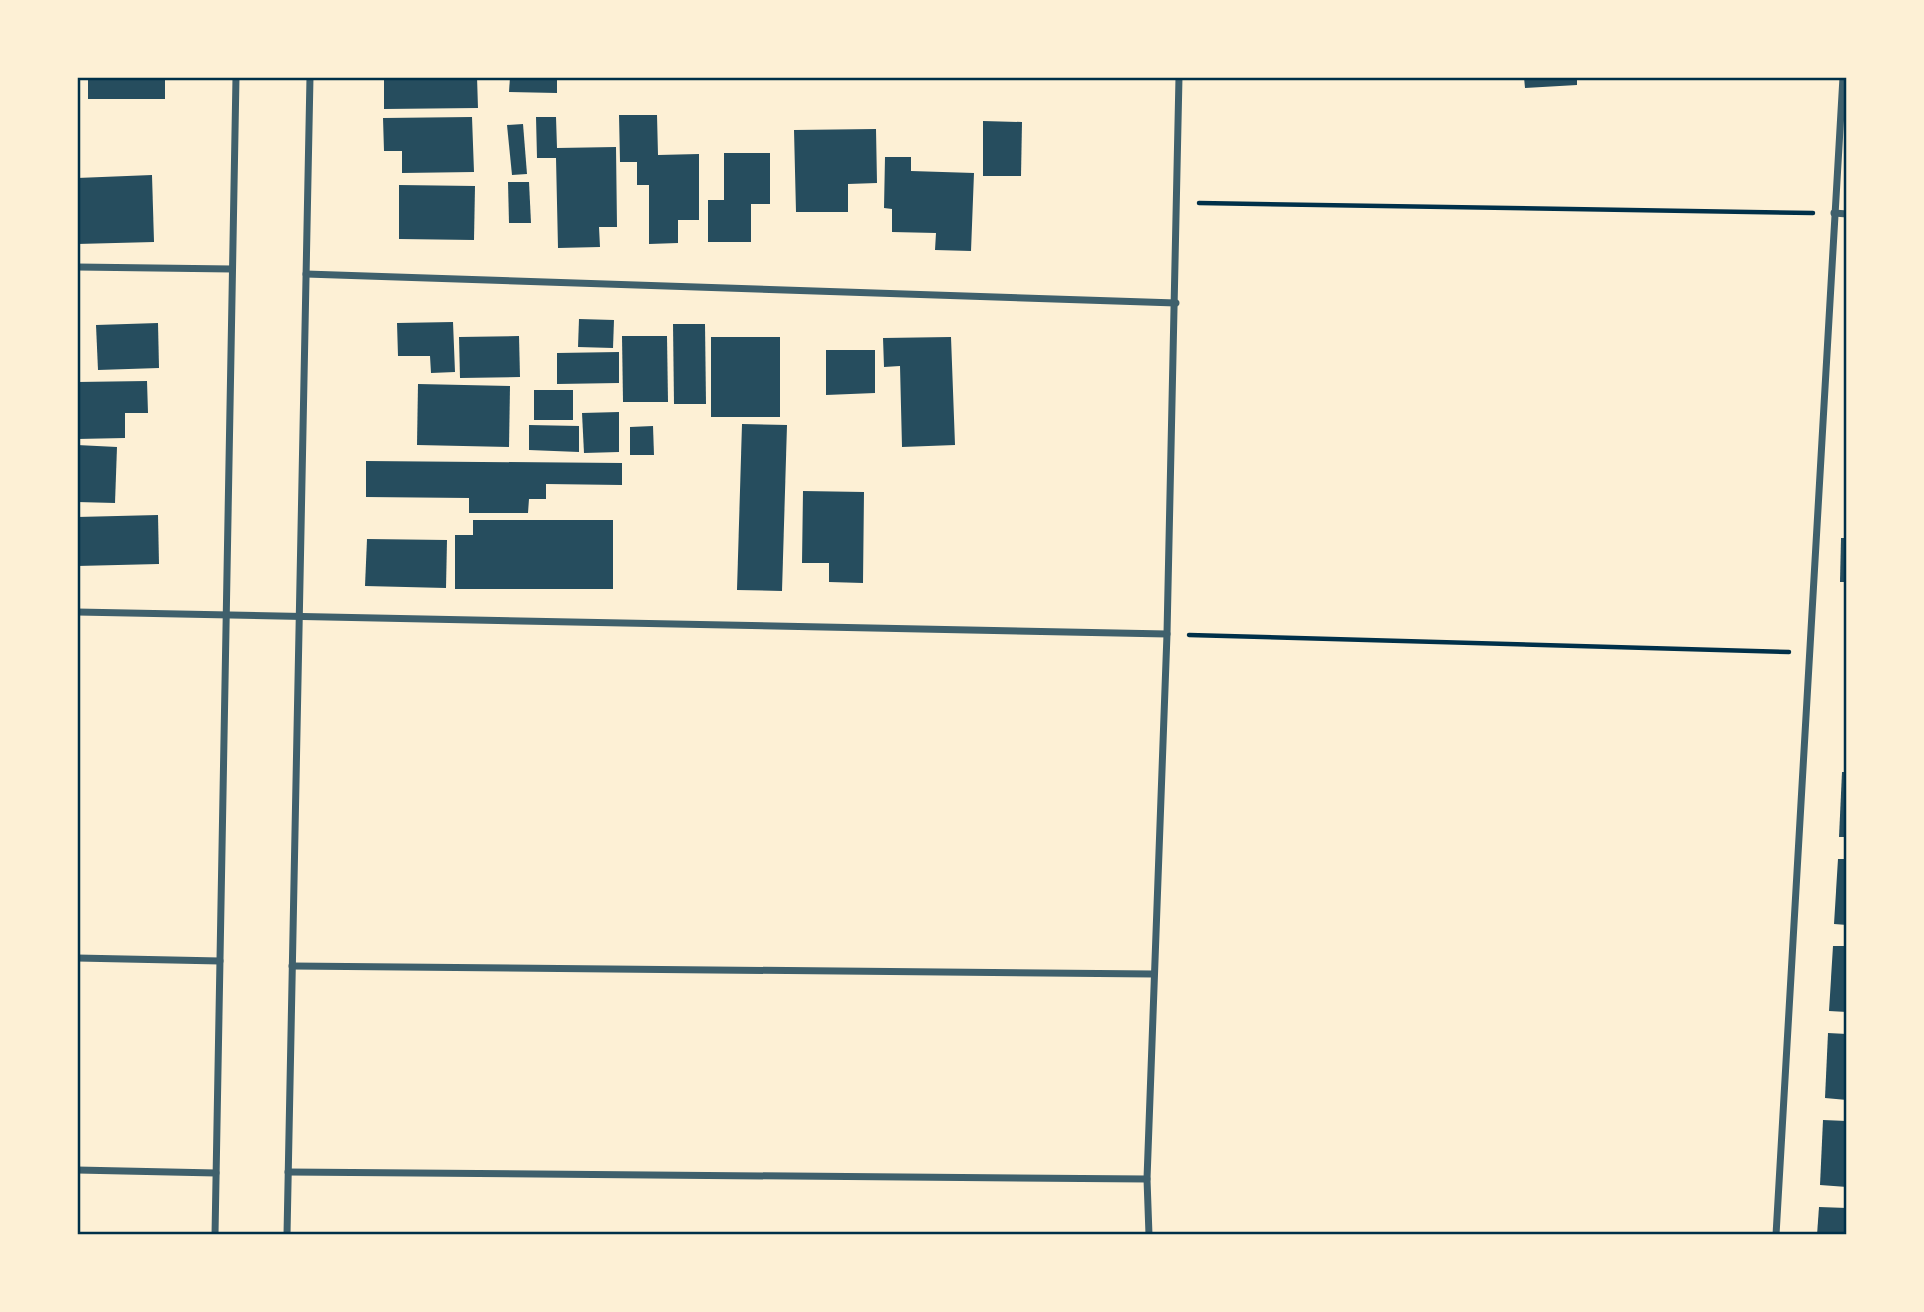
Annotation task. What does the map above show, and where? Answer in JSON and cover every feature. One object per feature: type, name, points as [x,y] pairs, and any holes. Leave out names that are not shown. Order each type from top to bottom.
[{"type":"street","points":[[215,1235],[236,77]]},
{"type":"street","points":[[287,1235],[310,77]]},
{"type":"street","points":[[1149,1235],[1147,1179],[1167,634],[1179,77]]},
{"type":"street","points":[[1776,1235],[1812,652],[1843,77]]},
{"type":"street","points":[[1834,213],[1847,214]]},
{"type":"street","points":[[77,267],[232,269]]},
{"type":"street","points":[[306,274],[1176,303]]},
{"type":"street","points":[[77,612],[1167,634]]},
{"type":"street","points":[[77,958],[220,961]]},
{"type":"street","points":[[292,966],[1153,974]]},
{"type":"street","points":[[77,1170],[216,1173]]},
{"type":"street","points":[[288,1172],[1147,1179]]},
{"type":"path","points":[[1177,202],[1834,213]]},
{"type":"path","points":[[1167,634],[1812,652]]},
{"type":"building","points":[[88,77],[165,77],[165,99],[88,99]]},
{"type":"building","points":[[384,77],[477,77],[478,108],[384,109]]},
{"type":"building","points":[[510,77],[557,77],[557,93],[509,92]]},
{"type":"building","points":[[1524,77],[1577,77],[1577,85],[1525,88]]},
{"type":"building","points":[[619,115],[657,115],[658,155],[699,154],[699,220],[678,220],[678,243],[649,244],[649,185],[637,185],[637,162],[620,162]]},
{"type":"building","points":[[472,117],[474,172],[402,173],[402,151],[384,151],[383,118]]},
{"type":"building","points":[[536,117],[556,117],[557,148],[616,147],[617,227],[599,227],[600,247],[558,248],[556,158],[537,158]]},
{"type":"building","points":[[983,121],[1022,122],[1021,176],[983,176]]},
{"type":"building","points":[[523,124],[527,174],[512,175],[507,125]]},
{"type":"building","points":[[876,129],[877,183],[848,184],[848,212],[796,212],[794,130]]},
{"type":"building","points":[[724,153],[770,153],[770,204],[751,204],[751,242],[708,242],[708,200],[724,200]]},
{"type":"building","points":[[885,157],[911,157],[911,171],[974,173],[971,251],[935,250],[936,233],[892,232],[892,209],[884,208]]},
{"type":"building","points":[[152,175],[154,242],[77,244],[77,178]]},
{"type":"building","points":[[508,182],[529,182],[531,223],[509,223]]},
{"type":"building","points":[[399,185],[475,186],[474,240],[399,239]]},
{"type":"building","points":[[579,319],[614,320],[613,348],[578,347]]},
{"type":"building","points":[[453,322],[455,372],[431,373],[430,356],[398,356],[397,323]]},
{"type":"building","points":[[158,323],[159,368],[98,370],[96,325]]},
{"type":"building","points":[[673,324],[705,324],[706,404],[674,404]]},
{"type":"building","points":[[519,336],[520,377],[460,378],[459,337]]},
{"type":"building","points":[[622,336],[667,336],[668,402],[623,402]]},
{"type":"building","points":[[711,337],[780,337],[780,417],[711,417]]},
{"type":"building","points":[[951,337],[955,445],[902,447],[900,366],[884,367],[883,338]]},
{"type":"building","points":[[826,350],[875,350],[875,393],[826,395]]},
{"type":"building","points":[[619,352],[619,383],[557,384],[557,353]]},
{"type":"building","points":[[147,381],[148,413],[125,413],[125,438],[77,439],[77,382]]},
{"type":"building","points":[[418,384],[510,386],[509,447],[417,445]]},
{"type":"building","points":[[534,390],[573,390],[573,420],[534,420]]},
{"type":"building","points":[[619,412],[619,452],[584,453],[582,413]]},
{"type":"building","points":[[742,424],[787,425],[782,591],[737,590]]},
{"type":"building","points":[[529,425],[579,426],[579,452],[529,450]]},
{"type":"building","points":[[653,426],[654,455],[630,455],[630,427]]},
{"type":"building","points":[[77,445],[117,447],[115,503],[77,502]]},
{"type":"building","points":[[366,461],[622,463],[622,485],[546,484],[546,499],[529,499],[528,513],[469,513],[469,498],[366,497]]},
{"type":"building","points":[[803,491],[864,492],[863,583],[829,582],[829,563],[802,563]]},
{"type":"building","points":[[158,515],[159,564],[77,566],[77,517]]},
{"type":"building","points":[[473,520],[613,520],[613,589],[455,589],[455,535],[473,535]]},
{"type":"building","points":[[1841,538],[1847,538],[1847,582],[1840,582]]},
{"type":"building","points":[[367,539],[447,540],[446,588],[365,586]]},
{"type":"building","points":[[1847,727],[1847,750],[1844,750]]},
{"type":"building","points":[[1842,772],[1847,772],[1847,837],[1839,837]]},
{"type":"building","points":[[1838,859],[1847,859],[1847,925],[1834,924]]},
{"type":"building","points":[[1833,946],[1847,946],[1847,1012],[1829,1011]]},
{"type":"building","points":[[1828,1033],[1847,1034],[1847,1100],[1825,1098]]},
{"type":"building","points":[[1823,1120],[1847,1121],[1847,1187],[1820,1185]]},
{"type":"building","points":[[1819,1207],[1847,1208],[1847,1235],[1817,1235]]}]
